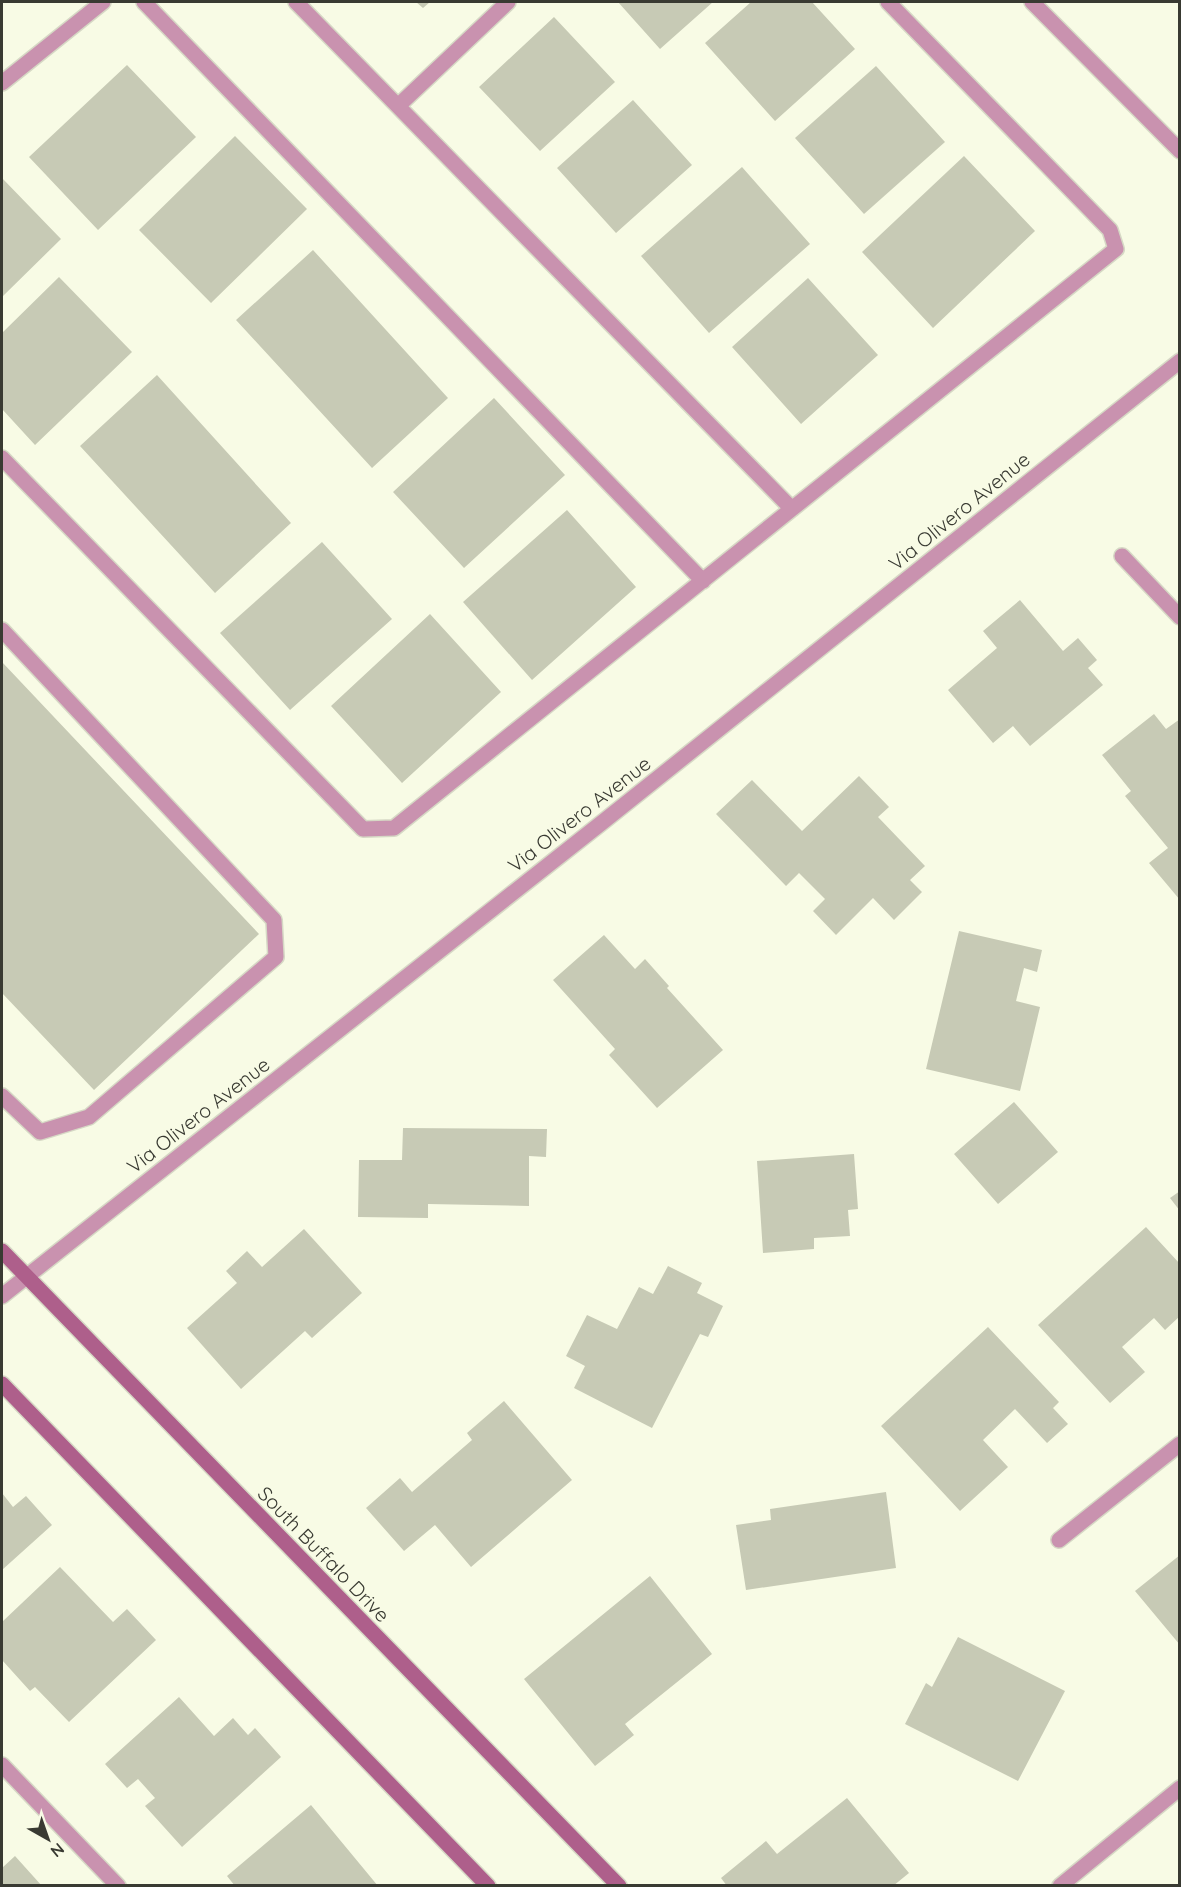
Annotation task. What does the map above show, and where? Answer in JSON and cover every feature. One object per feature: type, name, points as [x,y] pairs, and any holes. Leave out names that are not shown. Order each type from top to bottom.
[{"type":"main road","name":"South Buffalo Drive","points":[[2,1251],[619,1886]]},
{"type":"main road","points":[[2,1384],[488,1886]]},
{"type":"street","points":[[2,83],[103,2]]},
{"type":"street","points":[[144,2],[703,580]]},
{"type":"street","points":[[296,2],[792,509]]},
{"type":"street","points":[[398,106],[508,2]]},
{"type":"street","points":[[2,458],[363,830],[394,828],[1116,249],[1110,230],[888,2]]},
{"type":"street","points":[[1032,2],[1179,151]]},
{"type":"street","name":"Via Olivero Avenue","points":[[2,1296],[604,821],[1179,361]]},
{"type":"street","points":[[1122,556],[1179,617]]},
{"type":"street","points":[[2,630],[274,920],[276,957],[89,1117],[40,1132],[2,1096]]},
{"type":"street","points":[[1059,1540],[1179,1444]]},
{"type":"street","points":[[2,1765],[118,1886]]},
{"type":"street","points":[[1060,1886],[1179,1788]]},
{"type":"building","points":[[416,2],[430,2],[423,8]]},
{"type":"building","points":[[618,2],[713,2],[660,49]]},
{"type":"building","points":[[751,2],[812,2],[855,49],[775,121],[705,43]]},
{"type":"building","points":[[554,17],[615,82],[540,151],[479,87]]},
{"type":"building","points":[[127,65],[196,137],[98,230],[29,157]]},
{"type":"building","points":[[876,66],[945,142],[864,214],[795,138]]},
{"type":"building","points":[[633,100],[692,165],[616,233],[557,168]]},
{"type":"building","points":[[235,136],[307,209],[211,303],[139,230]]},
{"type":"building","points":[[964,156],[1035,231],[933,328],[862,252]]},
{"type":"building","points":[[742,167],[810,244],[709,333],[641,256]]},
{"type":"building","points":[[2,178],[61,239],[2,297]]},
{"type":"building","points":[[313,250],[448,398],[372,468],[236,320]]},
{"type":"building","points":[[59,277],[132,352],[35,445],[2,409],[2,333]]},
{"type":"building","points":[[808,278],[878,355],[801,424],[732,347]]},
{"type":"building","points":[[157,375],[291,523],[215,593],[80,446]]},
{"type":"building","points":[[494,398],[565,475],[464,568],[393,492]]},
{"type":"building","points":[[567,510],[636,587],[532,680],[463,602]]},
{"type":"building","points":[[322,542],[392,619],[290,710],[220,633]]},
{"type":"building","points":[[1020,600],[1063,651],[1078,638],[1097,660],[1088,668],[1103,685],[1030,746],[1013,726],[993,743],[948,690],[997,648],[983,631]]},
{"type":"building","points":[[430,614],[501,692],[402,783],[331,706]]},
{"type":"building","points":[[2,662],[259,934],[94,1090],[2,993]]},
{"type":"building","points":[[1154,714],[1166,729],[1180,719],[1180,900],[1149,863],[1168,848],[1125,796],[1131,791],[1102,755]]},
{"type":"building","points":[[859,776],[889,807],[878,817],[925,866],[910,880],[922,892],[894,920],[873,898],[836,935],[813,911],[825,899],[799,873],[786,886],[716,814],[752,780],[802,831]]},
{"type":"building","points":[[959,931],[1042,950],[1037,972],[1024,968],[1016,1001],[1040,1007],[1020,1091],[926,1069]]},
{"type":"building","points":[[604,935],[635,969],[645,959],[669,986],[667,988],[723,1050],[657,1108],[609,1055],[615,1049],[553,980]]},
{"type":"building","points":[[1014,1102],[1058,1152],[998,1204],[954,1154]]},
{"type":"building","points":[[403,1128],[547,1129],[546,1157],[529,1156],[529,1206],[428,1204],[428,1218],[358,1217],[359,1160],[402,1160]]},
{"type":"building","points":[[854,1154],[858,1209],[848,1210],[850,1236],[814,1238],[814,1249],[763,1253],[757,1161]]},
{"type":"building","points":[[1180,1191],[1180,1211],[1170,1198]]},
{"type":"building","points":[[1146,1227],[1180,1264],[1180,1316],[1165,1330],[1154,1318],[1122,1347],[1145,1372],[1110,1403],[1038,1325]]},
{"type":"building","points":[[304,1229],[362,1293],[312,1338],[305,1331],[241,1389],[187,1328],[237,1283],[226,1271],[247,1251],[262,1267]]},
{"type":"building","points":[[668,1266],[702,1283],[697,1293],[723,1306],[708,1337],[700,1334],[652,1428],[574,1388],[585,1366],[566,1356],[587,1315],[617,1329],[639,1287],[653,1294]]},
{"type":"building","points":[[988,1327],[1059,1402],[1053,1408],[1068,1424],[1047,1443],[1015,1409],[983,1440],[1008,1467],[960,1511],[881,1426]]},
{"type":"building","points":[[504,1401],[572,1480],[471,1567],[435,1525],[404,1551],[366,1508],[400,1478],[412,1492],[472,1440],[467,1433]]},
{"type":"building","points":[[886,1492],[896,1568],[746,1590],[736,1525],[771,1520],[770,1509]]},
{"type":"building","points":[[2,1493],[13,1507],[26,1496],[52,1525],[2,1570]]},
{"type":"building","points":[[1180,1555],[1180,1645],[1135,1591]]},
{"type":"building","points":[[60,1567],[113,1622],[127,1609],[156,1640],[69,1722],[35,1687],[30,1691],[2,1660],[2,1622]]},
{"type":"building","points":[[650,1576],[712,1654],[625,1724],[634,1735],[595,1766],[524,1679]]},
{"type":"building","points":[[958,1637],[1065,1691],[1018,1781],[905,1724],[926,1683],[932,1687]]},
{"type":"building","points":[[179,1697],[214,1736],[233,1718],[248,1735],[255,1728],[281,1757],[182,1847],[145,1806],[155,1798],[138,1779],[127,1788],[105,1764]]},
{"type":"building","points":[[847,1798],[909,1873],[893,1886],[727,1886],[721,1878],[766,1841],[777,1854]]},
{"type":"building","points":[[311,1805],[378,1886],[235,1886],[227,1876]]},
{"type":"building","points":[[15,1856],[42,1886],[2,1886],[2,1868]]}]
